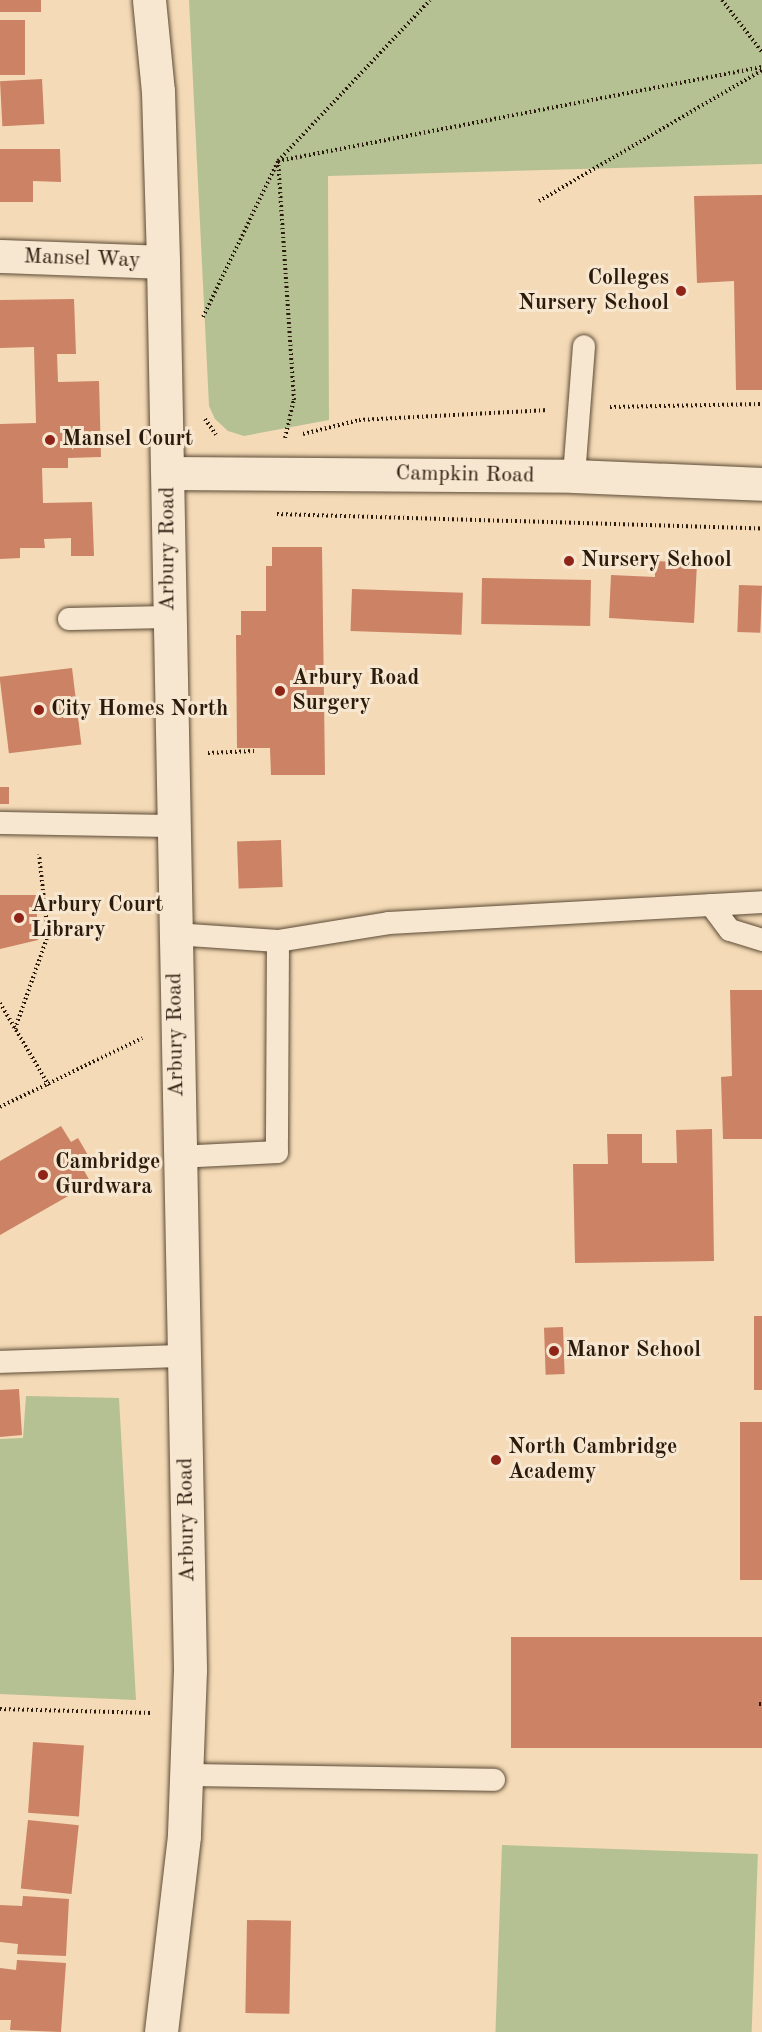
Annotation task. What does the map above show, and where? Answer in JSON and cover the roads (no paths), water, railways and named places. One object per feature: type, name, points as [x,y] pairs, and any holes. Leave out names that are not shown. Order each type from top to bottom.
[{"type":"street","name":"Arbury Road","points":[[149,0],[158,91],[163,262],[175,1037],[190,1670],[187,1775],[174,1937],[161,2032]]},
{"type":"street","name":"Mansel Way","points":[[0,256],[163,262]]},
{"type":"street","name":"Campkin Road","points":[[168,473],[574,476],[762,484]]},
{"type":"lane","points":[[574,476],[584,346]]},
{"type":"lane","points":[[69,619],[169,617]]},
{"type":"lane","points":[[0,823],[172,826]]},
{"type":"lane","points":[[174,934],[278,940],[389,922],[762,902]]},
{"type":"lane","points":[[711,905],[730,930],[762,940]]},
{"type":"lane","points":[[178,1157],[277,1152],[278,940]]},
{"type":"lane","points":[[0,1362],[184,1356]]},
{"type":"lane","points":[[187,1775],[494,1780]]},
{"type":"place","name":"Colleges Nursery School","points":[[681,291]]},
{"type":"place","name":"Mansel Court","points":[[50,440]]},
{"type":"place","name":"Nursery School","points":[[569,561]]},
{"type":"place","name":"Arbury Road Surgery","points":[[280,691]]},
{"type":"place","name":"City Homes North","points":[[39,710]]},
{"type":"place","name":"Arbury Court Library","points":[[19,918]]},
{"type":"place","name":"Cambridge Gurdwara","points":[[43,1175]]},
{"type":"place","name":"Manor School","points":[[554,1351]]},
{"type":"place","name":"North Cambridge Academy","points":[[496,1460]]}]
